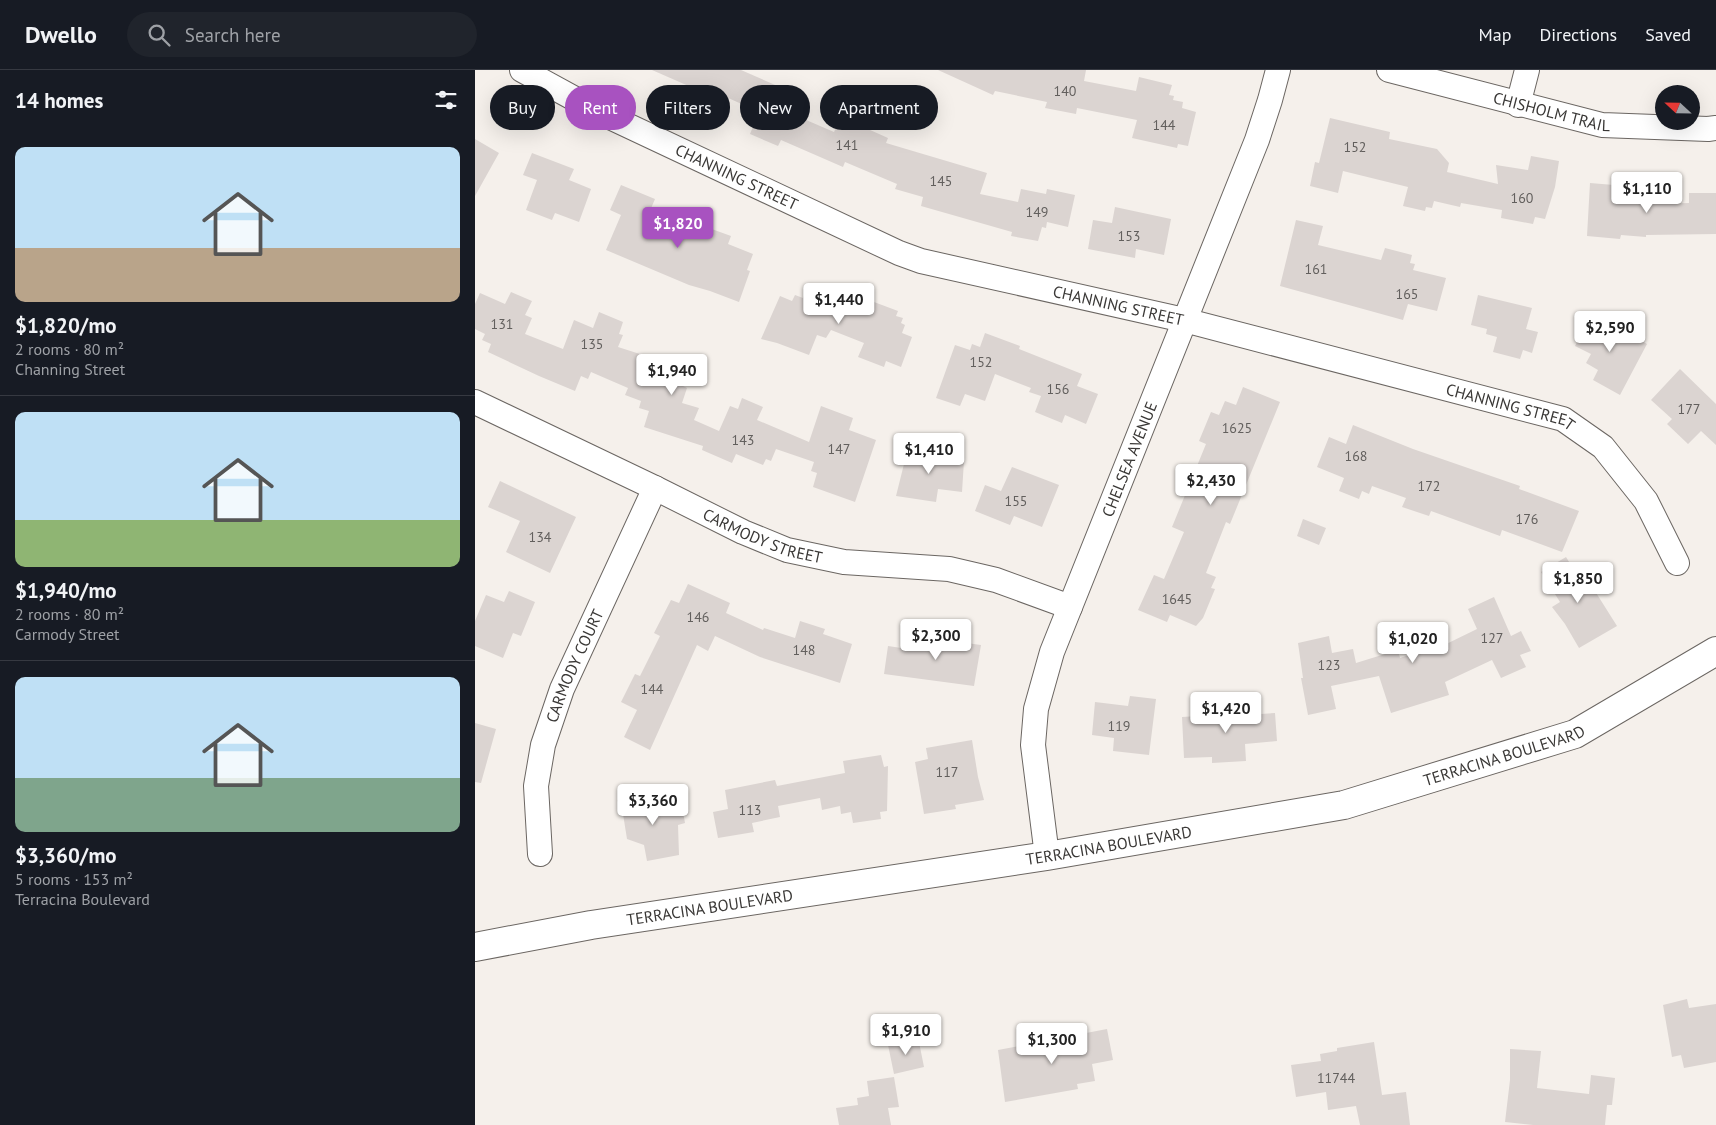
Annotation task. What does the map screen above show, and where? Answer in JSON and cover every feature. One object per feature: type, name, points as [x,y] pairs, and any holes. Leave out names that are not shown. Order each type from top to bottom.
[{"type":"main road","name":"TERRACINA BOULEVARD","points":[[475,947],[591,925],[1047,856],[1344,805],[1575,734],[1716,651]]},
{"type":"street","name":"CHANNING STREET","points":[[522,70],[597,111],[899,253],[921,260],[1184,320],[1563,419],[1603,447],[1646,501],[1677,563]]},
{"type":"street","name":"CHELSEA AVENUE","points":[[1047,856],[1033,745],[1036,709],[1052,652],[1257,140],[1270,100],[1277,70]]},
{"type":"street","name":"CHISHOLM TRAIL","points":[[1389,70],[1602,125],[1716,128]]},
{"type":"street","points":[[1519,104],[1527,70]]},
{"type":"street","name":"CARMODY STREET","points":[[475,402],[743,532],[787,550],[843,562],[949,569],[996,580],[1070,607]]},
{"type":"street","name":"CARMODY COURT","points":[[540,854],[535,786],[543,745],[562,689],[655,488]]},
{"type":"building","points":[[652,70],[741,70],[775,85],[740,85],[740,103],[730,99],[730,85],[686,85]]},
{"type":"building","points":[[938,70],[1086,70],[1084,81],[1136,91],[1139,77],[1172,85],[1169,95],[1174,96],[1173,100],[1183,102],[1182,108],[1196,112],[1188,146],[1178,144],[1177,148],[1132,138],[1137,120],[1077,108],[1076,114],[1045,108],[1047,102],[995,91],[993,95]]},
{"type":"building","points":[[1330,118],[1390,132],[1389,139],[1437,149],[1449,163],[1447,172],[1498,184],[1496,165],[1528,170],[1531,156],[1559,161],[1555,187],[1545,219],[1535,217],[1533,224],[1501,218],[1502,210],[1461,203],[1460,207],[1434,201],[1432,208],[1426,207],[1425,211],[1403,206],[1408,187],[1343,171],[1338,193],[1310,186],[1315,162],[1319,163]]},
{"type":"building","points":[[810,122],[820,126],[820,130],[834,132],[835,130],[870,130],[888,138],[886,143],[987,173],[980,194],[1018,202],[1021,189],[1046,194],[1047,189],[1075,195],[1068,227],[1047,222],[1046,228],[1042,227],[1038,241],[1011,236],[1012,232],[921,206],[923,197],[895,189],[897,184],[845,162],[843,167],[781,140],[778,146],[750,134],[752,130],[810,130]]},
{"type":"building","points":[[475,139],[499,153],[475,196]]},
{"type":"building","points":[[532,153],[574,169],[569,180],[591,189],[579,222],[555,213],[552,220],[526,210],[537,180],[523,175]]},
{"type":"building","points":[[1590,183],[1650,188],[1649,204],[1689,203],[1689,193],[1716,193],[1716,234],[1646,235],[1646,237],[1621,235],[1620,239],[1587,236]]},
{"type":"building","points":[[621,185],[655,199],[646,220],[689,238],[695,223],[731,236],[728,244],[753,254],[747,270],[750,271],[739,302],[689,285],[606,250],[621,215],[610,210]]},
{"type":"building","points":[[1115,207],[1171,219],[1164,255],[1136,249],[1135,258],[1088,249],[1093,220],[1112,223]]},
{"type":"building","points":[[1296,220],[1323,226],[1318,245],[1381,260],[1385,248],[1412,255],[1410,263],[1415,264],[1413,270],[1446,278],[1437,311],[1408,304],[1403,320],[1280,286]]},
{"type":"building","points":[[809,283],[864,303],[866,299],[898,311],[896,316],[903,318],[901,323],[905,325],[902,333],[912,337],[901,367],[886,361],[884,367],[858,357],[864,343],[831,330],[826,338],[817,335],[809,355],[761,339],[780,296],[792,301],[795,295],[803,298]]},
{"type":"building","points":[[511,292],[532,301],[525,315],[532,318],[525,334],[563,349],[574,320],[593,328],[599,312],[623,322],[619,334],[623,335],[618,347],[668,363],[668,360],[689,367],[683,386],[687,388],[682,403],[699,408],[694,420],[719,431],[730,406],[738,409],[742,398],[763,407],[757,420],[809,442],[821,406],[853,418],[849,430],[876,440],[855,502],[813,487],[817,473],[811,471],[814,462],[776,449],[771,461],[766,459],[763,465],[736,454],[732,463],[702,450],[703,446],[644,427],[649,411],[639,408],[641,401],[625,395],[628,388],[591,372],[588,379],[581,376],[575,391],[488,352],[491,344],[482,340],[485,334],[475,329],[475,304],[480,293],[505,304]]},
{"type":"building","points":[[1478,295],[1532,308],[1526,329],[1538,332],[1532,353],[1523,350],[1520,359],[1493,352],[1497,337],[1486,334],[1487,329],[1471,325]]},
{"type":"building","points":[[1592,313],[1647,344],[1620,395],[1593,380],[1598,370],[1586,363],[1591,354],[1575,346]]},
{"type":"building","points":[[985,333],[1020,346],[1019,349],[1082,374],[1077,386],[1098,394],[1086,424],[1065,415],[1062,423],[1035,412],[1041,396],[1029,392],[1031,388],[995,374],[985,401],[965,394],[960,406],[936,398],[955,345],[970,350],[972,344],[980,347]]},
{"type":"building","points":[[1680,369],[1716,404],[1716,445],[1701,431],[1688,444],[1667,424],[1672,419],[1651,400]]},
{"type":"building","points":[[1243,387],[1280,402],[1230,524],[1226,522],[1206,573],[1216,577],[1211,588],[1215,589],[1203,618],[1196,626],[1170,615],[1167,622],[1138,610],[1154,575],[1164,579],[1184,532],[1172,527],[1206,444],[1199,441],[1211,412],[1219,415],[1225,401],[1236,405]]},
{"type":"building","points":[[1353,425],[1413,449],[1520,486],[1519,489],[1579,511],[1562,552],[1502,530],[1500,536],[1431,511],[1429,516],[1402,507],[1406,498],[1372,486],[1369,494],[1362,491],[1359,499],[1339,491],[1344,478],[1317,467],[1329,437],[1346,444]]},
{"type":"building","points":[[908,448],[939,451],[936,459],[964,461],[962,492],[938,489],[936,502],[896,496]]},
{"type":"building","points":[[1012,467],[1059,485],[1042,527],[1014,516],[1010,525],[975,511],[985,485],[1001,491]]},
{"type":"building","points":[[500,481],[576,517],[550,573],[506,552],[520,521],[488,507]]},
{"type":"building","points":[[1303,519],[1326,528],[1319,545],[1297,536]]},
{"type":"building","points":[[1566,557],[1582,583],[1588,580],[1617,626],[1579,648],[1565,624],[1552,607],[1560,602],[1541,572]]},
{"type":"building","points":[[688,584],[730,603],[726,613],[763,630],[764,628],[795,638],[800,621],[825,629],[823,634],[852,644],[840,683],[760,657],[715,636],[708,651],[697,645],[650,750],[624,737],[637,710],[621,702],[635,674],[640,676],[660,636],[654,633],[671,600],[679,603]]},
{"type":"building","points":[[509,591],[535,602],[521,636],[513,633],[503,658],[475,646],[475,621],[486,595],[504,602]]},
{"type":"building","points":[[1494,597],[1511,636],[1521,631],[1531,651],[1520,655],[1526,667],[1501,678],[1492,660],[1445,682],[1449,695],[1391,713],[1379,676],[1331,686],[1336,709],[1308,715],[1301,678],[1303,678],[1298,643],[1329,636],[1332,653],[1353,649],[1356,663],[1398,650],[1400,658],[1434,647],[1434,650],[1477,629],[1468,609]]},
{"type":"building","points":[[924,632],[953,636],[952,641],[981,645],[974,686],[884,674],[888,646],[921,651]]},
{"type":"building","points":[[1130,696],[1156,699],[1149,755],[1113,751],[1114,738],[1092,735],[1095,702],[1128,706]]},
{"type":"building","points":[[1245,707],[1246,715],[1275,713],[1277,741],[1245,744],[1246,761],[1212,763],[1212,757],[1184,758],[1182,717],[1215,715],[1214,709]]},
{"type":"building","points":[[475,723],[496,729],[481,783],[475,782]]},
{"type":"building","points":[[972,740],[984,800],[955,805],[956,809],[924,814],[915,762],[928,759],[926,748]]},
{"type":"building","points":[[881,755],[884,767],[888,766],[887,811],[880,812],[881,819],[853,823],[851,812],[841,814],[840,806],[822,810],[820,798],[778,806],[780,817],[752,823],[754,832],[718,838],[713,812],[728,809],[725,790],[775,780],[777,786],[845,773],[843,761]]},
{"type":"building","points":[[647,795],[649,807],[681,801],[685,823],[678,825],[679,855],[647,861],[644,845],[627,839],[623,814],[617,800]]},
{"type":"building","points":[[1687,999],[1689,1008],[1716,1004],[1716,1062],[1684,1068],[1681,1055],[1672,1057],[1663,1005]]},
{"type":"building","points":[[1107,1029],[1113,1060],[1092,1064],[1095,1081],[1077,1084],[1078,1089],[1005,1102],[998,1050]]},
{"type":"building","points":[[918,1037],[924,1067],[894,1074],[888,1045]]},
{"type":"building","points":[[1374,1042],[1382,1095],[1406,1092],[1410,1125],[1360,1125],[1356,1106],[1328,1110],[1326,1092],[1296,1097],[1291,1065],[1321,1061],[1320,1054],[1337,1051],[1337,1048]]},
{"type":"building","points":[[1510,1049],[1541,1051],[1537,1088],[1589,1094],[1591,1075],[1615,1078],[1612,1105],[1607,1105],[1605,1125],[1533,1125],[1505,1122],[1510,1080]]},
{"type":"building","points":[[894,1077],[899,1107],[888,1108],[891,1125],[839,1125],[836,1108],[858,1105],[857,1098],[869,1096],[867,1081]]}]
